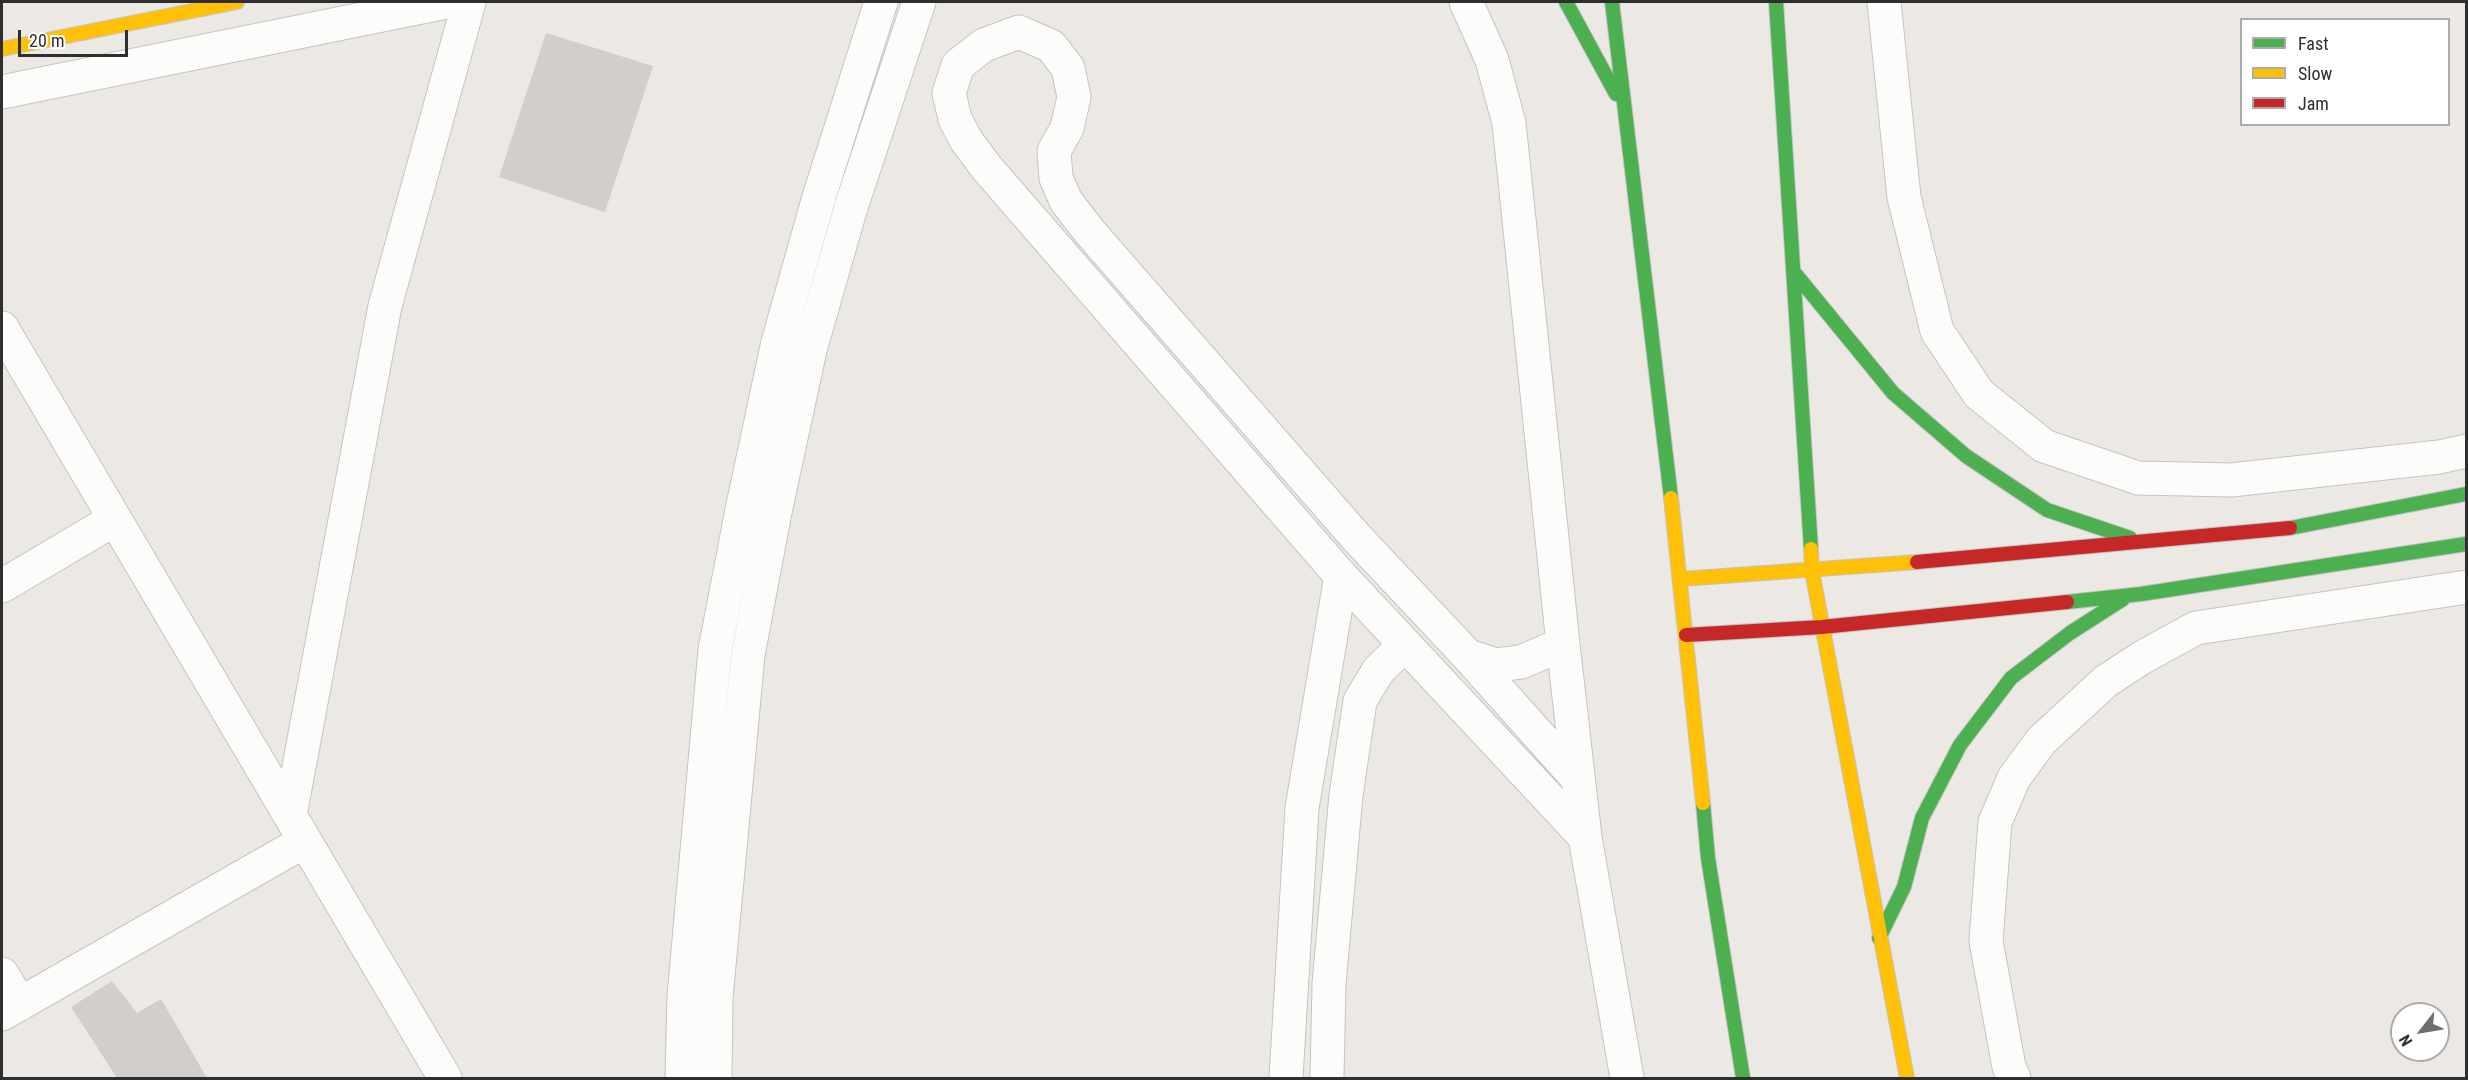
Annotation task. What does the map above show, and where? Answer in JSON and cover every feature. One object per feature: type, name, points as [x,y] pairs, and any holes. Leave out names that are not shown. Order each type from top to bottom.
[{"type":"main road","points":[[2,49],[237,2]]},
{"type":"main road","points":[[1566,2],[1625,111]]},
{"type":"main road","points":[[1612,2],[1681,579],[1708,858],[1743,1078]]},
{"type":"main road","points":[[1776,2],[1812,571],[1907,1078]]},
{"type":"main road","points":[[1793,271],[1893,393],[1966,456],[2047,510],[2142,542]]},
{"type":"main road","points":[[1681,579],[1812,571],[2274,531],[2466,494]]},
{"type":"main road","points":[[1686,636],[1822,627],[2130,595],[2466,544]]},
{"type":"main road","points":[[1880,938],[1904,887],[1922,818],[1960,745],[2011,678],[2070,633],[2130,595]]},
{"type":"street","points":[[2,92],[446,2]]},
{"type":"street","points":[[2,974],[11,1009],[297,828],[384,306],[469,2]]},
{"type":"street","points":[[682,1078],[684,996],[715,650],[742,505],[778,342],[819,197],[881,2]]},
{"type":"street","points":[[715,1078],[717,986],[731,818],[750,644],[810,350],[854,196],[919,2]]},
{"type":"street","points":[[1466,2],[1492,60],[1509,123],[1577,778],[1585,837],[1627,1078]]},
{"type":"street","points":[[1884,2],[1904,197],[1937,332],[1979,394],[2044,446],[2138,477],[2230,480],[2439,457],[2466,451]]},
{"type":"street","points":[[163,16],[173,58]]},
{"type":"street","points":[[1577,778],[1468,656],[1356,537],[1089,231],[1066,201],[1056,178],[1054,152],[1066,128],[1074,97],[1068,68],[1051,46],[1019,32],[984,45],[958,65],[949,93],[955,119],[966,140],[986,167],[1341,576],[1585,837]]},
{"type":"street","points":[[2,328],[445,1078]]},
{"type":"street","points":[[2,585],[115,519]]},
{"type":"street","points":[[1286,1078],[1302,808],[1341,576]]},
{"type":"street","points":[[2014,1078],[2009,1067],[1986,941],[1995,822],[2014,778],[2041,741],[2106,681],[2143,657],[2196,628],[2466,587]]},
{"type":"street","points":[[1468,656],[1496,665],[1521,662],[1563,644]]},
{"type":"street","points":[[1327,1078],[1329,984],[1346,795],[1360,701],[1378,671],[1404,645]]},
{"type":"building","points":[[546,33],[653,66],[605,212],[499,177]]},
{"type":"building","points":[[112,981],[137,1013],[161,999],[207,1078],[117,1078],[71,1007]]},
{"type":"traffic: fast","points":[[1566,2],[1616,94]]},
{"type":"traffic: fast","points":[[1612,2],[1671,498]]},
{"type":"traffic: fast","points":[[1776,2],[1811,549]]},
{"type":"traffic: fast","points":[[1793,271],[1893,393],[1966,456],[2047,510],[2130,538]]},
{"type":"traffic: fast","points":[[2290,528],[2466,494]]},
{"type":"traffic: fast","points":[[2067,602],[2141,594],[2466,544]]},
{"type":"traffic: fast","points":[[1879,938],[1904,887],[1922,818],[1960,745],[2011,678],[2070,633],[2123,599]]},
{"type":"traffic: fast","points":[[1703,803],[1708,858],[1743,1078]]},
{"type":"traffic: slow","points":[[2,49],[237,2]]},
{"type":"traffic: slow","points":[[1671,498],[1703,803]]},
{"type":"traffic: slow","points":[[1811,549],[1812,571],[1907,1078]]},
{"type":"traffic: slow","points":[[1681,579],[1917,562]]},
{"type":"traffic: jam","points":[[1917,562],[2290,528]]},
{"type":"traffic: jam","points":[[1686,635],[1822,627],[2067,602]]}]
